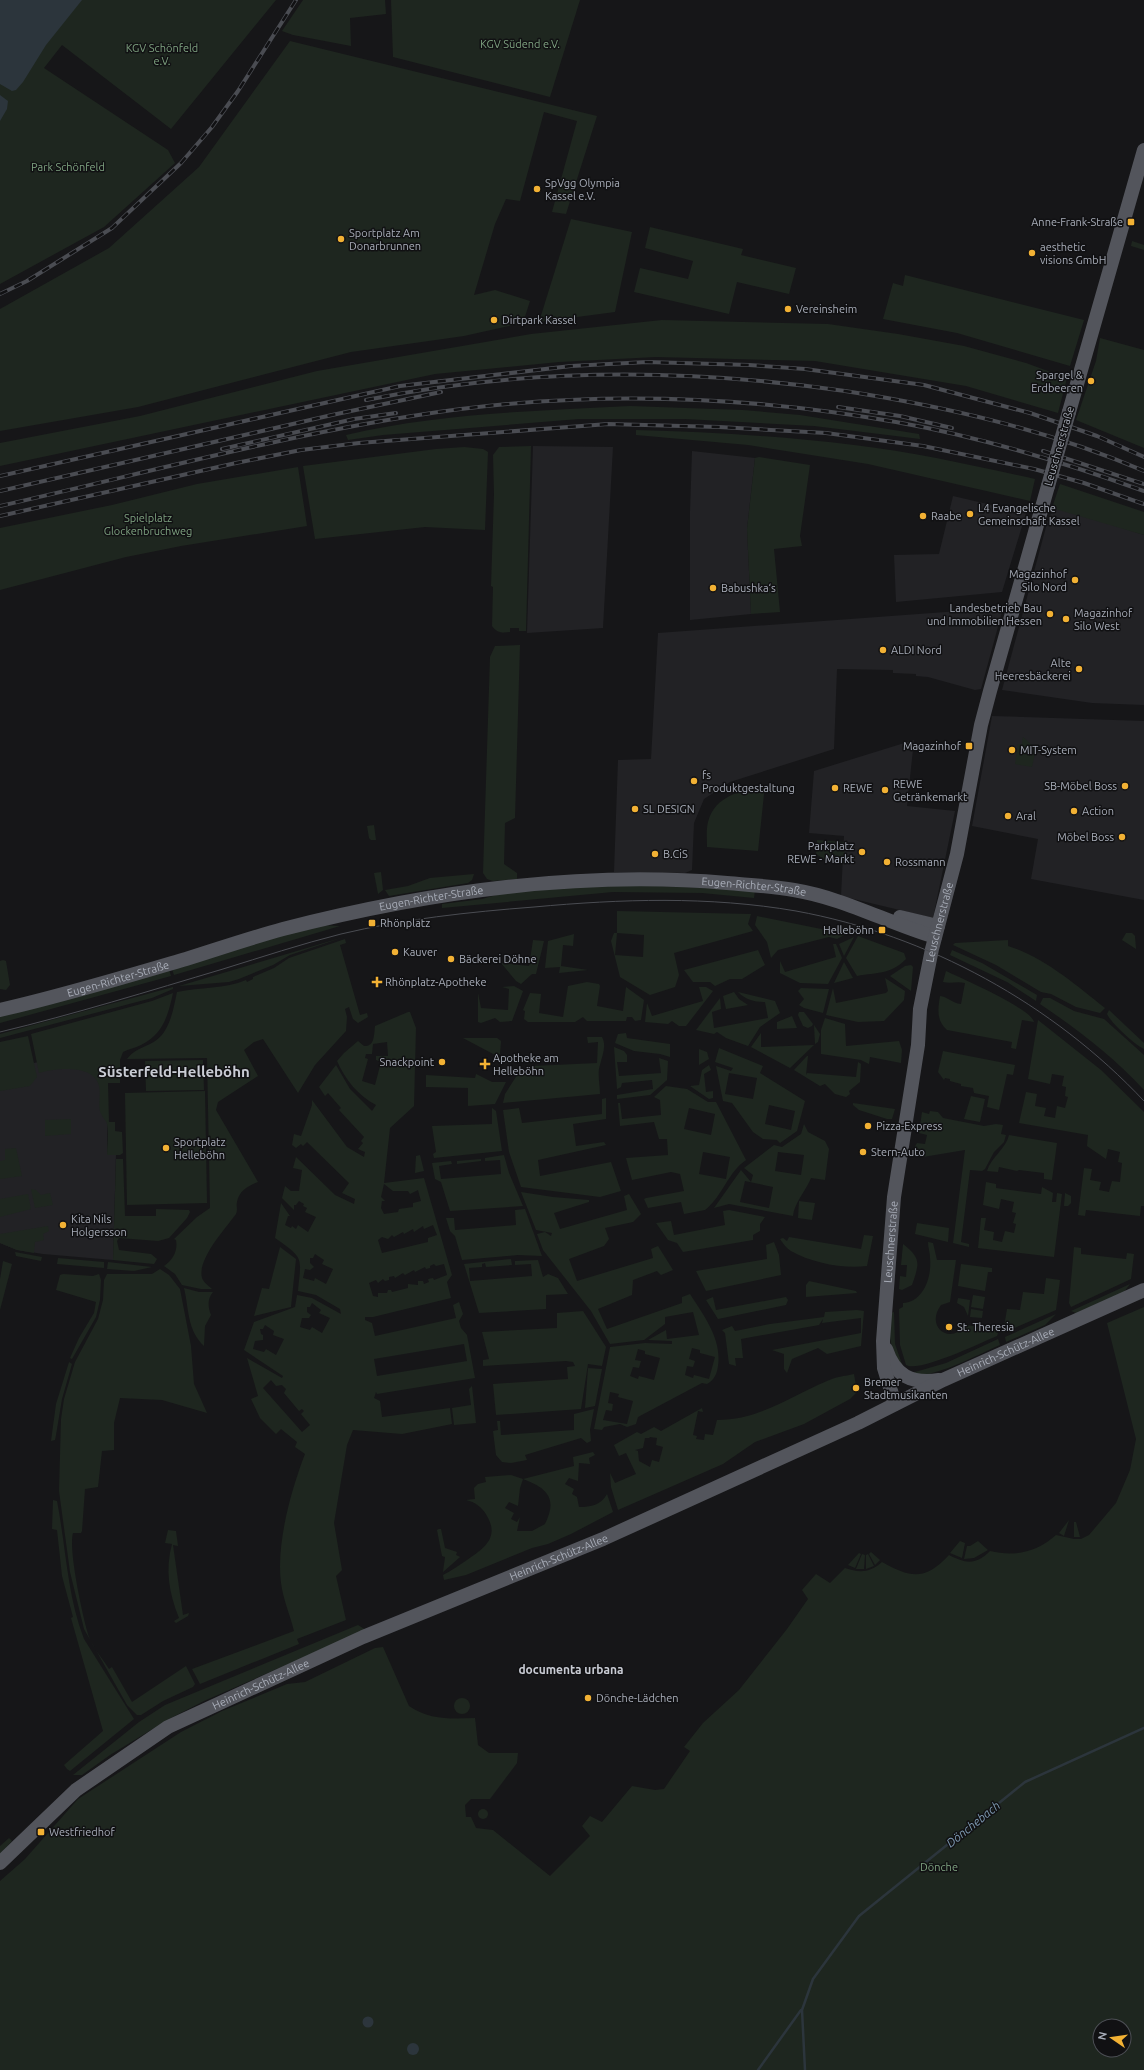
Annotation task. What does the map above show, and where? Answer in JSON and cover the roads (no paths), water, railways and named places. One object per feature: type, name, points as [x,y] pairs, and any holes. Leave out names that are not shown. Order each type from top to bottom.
[{"type":"main road","name":"Leuschnerstraße","points":[[895,1404],[884,1368],[883,1341],[894,1197],[917,1052],[920,1009],[937,932],[957,854],[990,691],[1144,150]]},
{"type":"main road","name":"Eugen-Richter-Straße","points":[[0,1010],[141,972],[317,920],[426,899],[517,885],[616,879],[702,881],[793,889],[819,895],[872,914],[937,932]]},
{"type":"main road","name":"Heinrich-Schütz-Allee","points":[[0,1864],[76,1790],[168,1727],[363,1637],[609,1536],[895,1404],[943,1380],[1144,1290]]},
{"type":"main road","points":[[883,1341],[892,1364],[898,1372],[907,1378],[925,1382],[943,1380]]},
{"type":"waterway","name":"Dönchebach","points":[[805,2070],[802,2010],[813,1979],[859,1916],[1025,1782],[1144,1728]]},
{"type":"waterway","points":[[758,2070],[801,2010]]},
{"type":"tram line","points":[[0,1032],[112,1002],[311,942],[389,924],[485,911],[567,904],[665,900],[698,901],[763,906],[796,911],[845,922],[893,937],[940,956],[985,979],[1029,1005],[1070,1034],[1108,1066],[1144,1101]]},
{"type":"railway","points":[[0,294],[27,281],[112,228],[181,163],[212,127],[238,91],[296,0]]},
{"type":"railway","points":[[0,476],[400,386],[571,366],[647,362],[749,365],[805,369],[924,385],[1030,413],[1097,436],[1144,457]]},
{"type":"railway","points":[[366,400],[425,389],[545,377],[665,375],[785,383],[922,404],[997,422],[1071,443],[1144,471]]},
{"type":"railway","points":[[0,491],[332,415],[441,392]]},
{"type":"railway","points":[[0,506],[257,446],[360,425],[472,408],[533,402],[594,399],[715,401],[776,406],[896,422],[959,435],[1022,451],[1144,491]]},
{"type":"railway","points":[[838,407],[900,416],[952,428]]},
{"type":"railway","points":[[222,449],[354,419],[396,413]]},
{"type":"railway","points":[[0,516],[236,463],[301,450],[359,443],[608,424],[719,427],[826,433],[923,446],[1034,469],[1084,483],[1144,504]]},
{"type":"railway","points":[[1043,451],[1144,484]]},
{"type":"place","name":"SpVgg Olympia Kassel e.V.","points":[[537,189]]},
{"type":"place","name":"Anne-Frank-Straße","points":[[1131,222]]},
{"type":"place","name":"Sportplatz Am Donarbrunnen","points":[[341,239]]},
{"type":"place","name":"aesthetic visions GmbH","points":[[1032,253]]},
{"type":"place","name":"Vereinsheim","points":[[788,309]]},
{"type":"place","name":"Dirtpark Kassel","points":[[494,320]]},
{"type":"place","name":"Spargel & Erdbeeren","points":[[1091,381]]},
{"type":"place","name":"L4 Evangelische Gemeinschaft Kassel","points":[[970,514]]},
{"type":"place","name":"Raabe","points":[[923,516]]},
{"type":"place","name":"Magazinhof Silo Nord","points":[[1075,580]]},
{"type":"place","name":"Babushka‘s","points":[[713,588]]},
{"type":"place","name":"Landesbetrieb Bau und Immobilien Hessen","points":[[1050,614]]},
{"type":"place","name":"Magazinhof Silo West","points":[[1066,619]]},
{"type":"place","name":"ALDI Nord","points":[[883,650]]},
{"type":"place","name":"Alte Heeresbäckerei","points":[[1079,669]]},
{"type":"place","name":"Magazinhof","points":[[969,746]]},
{"type":"place","name":"MIT-System","points":[[1012,750]]},
{"type":"place","name":"fs Produktgestaltung","points":[[694,781]]},
{"type":"place","name":"SB-Möbel Boss","points":[[1125,786]]},
{"type":"place","name":"REWE","points":[[835,788]]},
{"type":"place","name":"REWE Getränkemarkt","points":[[885,790]]},
{"type":"place","name":"SL DESIGN","points":[[635,809]]},
{"type":"place","name":"Action","points":[[1074,811]]},
{"type":"place","name":"Aral","points":[[1008,816]]},
{"type":"place","name":"Möbel Boss","points":[[1122,837]]},
{"type":"place","name":"Parkplatz REWE - Markt","points":[[862,852]]},
{"type":"place","name":"B.CiS","points":[[655,854]]},
{"type":"place","name":"Rossmann","points":[[887,862]]},
{"type":"place","name":"Rhönplatz","points":[[372,923]]},
{"type":"place","name":"Helleböhn","points":[[882,930]]},
{"type":"place","name":"Kauver","points":[[395,952]]},
{"type":"place","name":"Bäckerei Döhne","points":[[451,959]]},
{"type":"place","name":"Rhönplatz-Apotheke","points":[[377,982]]},
{"type":"place","name":"Snackpoint","points":[[442,1062]]},
{"type":"place","name":"Apotheke am Helleböhn","points":[[485,1064]]},
{"type":"place","name":"Pizza-Express","points":[[868,1126]]},
{"type":"place","name":"Sportplatz Helleböhn","points":[[166,1148]]},
{"type":"place","name":"Stern-Auto","points":[[863,1152]]},
{"type":"place","name":"Kita Nils Holgersson","points":[[63,1225]]},
{"type":"place","name":"St. Theresia","points":[[949,1327]]},
{"type":"place","name":"Bremer Stadtmusikanten","points":[[856,1388]]},
{"type":"place","name":"Dönche-Lädchen","points":[[588,1698]]},
{"type":"place","name":"Westfriedhof","points":[[41,1832]]},
{"type":"district","name":"Süsterfeld-Helleböhn","points":[[174,1071]]},
{"type":"district","name":"documenta urbana","points":[[571,1669]]},
{"type":"park label","name":"KGV Südend e.V.","points":[[520,44]]},
{"type":"park label","name":"KGV Schönfeld e.V.","points":[[162,54]]},
{"type":"park label","name":"Park Schönfeld","points":[[68,167]]},
{"type":"park label","name":"Spielplatz Glockenbruchweg","points":[[148,524]]},
{"type":"park label","name":"Dönche","points":[[939,1867]]}]
